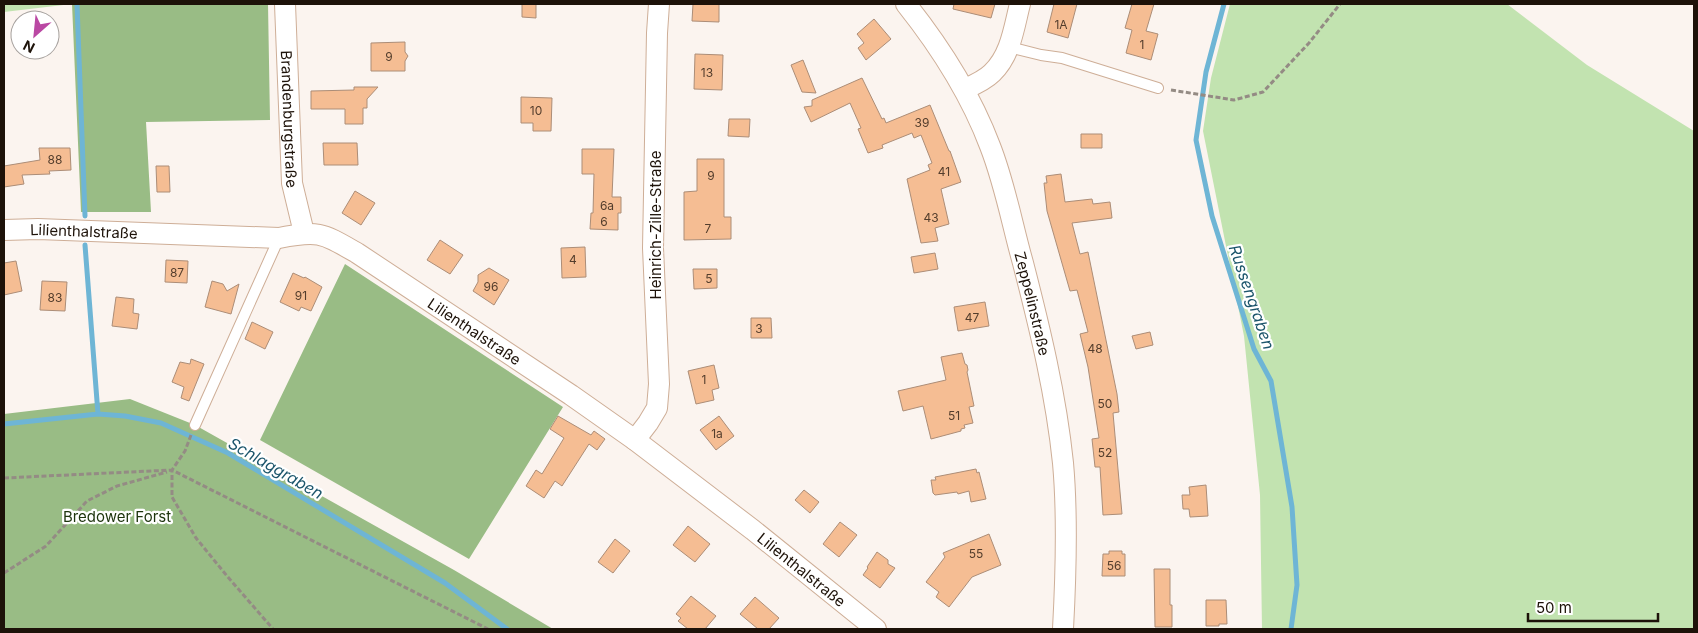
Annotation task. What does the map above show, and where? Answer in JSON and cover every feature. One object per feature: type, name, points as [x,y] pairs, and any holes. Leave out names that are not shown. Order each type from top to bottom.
[{"type":"street","name":"Brandenburgstraße","points":[[285,4],[292,183],[304,233]]},
{"type":"street","name":"Heinrich-Zille-Straße","points":[[634,440],[648,423],[656,408],[659,384],[653,248],[659,4]]},
{"type":"street","name":"Zeppelinstraße","points":[[906,4],[928,31],[965,89],[991,148],[1041,333],[1062,463],[1066,580],[1063,629]]},
{"type":"street","points":[[965,89],[980,82],[992,73],[1002,60],[1009,47],[1020,4]]},
{"type":"street","name":"Lilienthalstraße","points":[[4,230],[38,228],[279,238],[304,233],[317,233],[328,236],[571,395],[634,440],[746,524],[876,629]]},
{"type":"lane","points":[[1009,47],[1062,58],[1158,88]]},
{"type":"lane","points":[[196,425],[279,238]]},
{"type":"path","points":[[1158,88],[1234,100],[1263,92],[1310,43],[1340,4]]},
{"type":"path","points":[[185,451],[172,470],[172,497],[196,538],[226,576],[273,629]]},
{"type":"path","points":[[4,573],[46,546],[87,501],[117,486],[172,470]]},
{"type":"path","points":[[4,478],[172,470],[488,629]]},
{"type":"green space","points":[[4,4],[72,4],[10,10],[4,12]]},
{"type":"green space","points":[[72,4],[268,4],[270,120],[146,122],[151,212],[81,212]]},
{"type":"green space","points":[[1230,4],[1507,4],[1587,65],[1694,131],[1694,629],[1262,629],[1260,495],[1244,336],[1203,131],[1211,78]]},
{"type":"green space","points":[[345,264],[563,407],[469,559],[260,440]]},
{"type":"green space","name":"Bredower Forst","points":[[130,399],[195,425],[454,570],[553,629],[4,629],[4,414]]},
{"type":"building","points":[[522,4],[536,4],[536,18],[522,17]]},
{"type":"building","points":[[693,4],[719,4],[719,22],[692,21]]},
{"type":"building","points":[[954,4],[995,4],[991,18],[953,9]]},
{"type":"building","points":[[1054,4],[1077,4],[1068,38],[1047,32]]},
{"type":"building","points":[[1132,4],[1154,4],[1146,31],[1158,34],[1151,60],[1126,53],[1132,30],[1125,28]]},
{"type":"building","points":[[874,19],[891,39],[866,60],[858,48],[864,43],[857,34]]},
{"type":"building","points":[[405,42],[405,52],[408,56],[405,61],[405,71],[371,71],[371,43]]},
{"type":"building","points":[[695,54],[723,55],[722,90],[694,89]]},
{"type":"building","points":[[803,60],[816,93],[802,92],[791,65]]},
{"type":"building","points":[[862,78],[882,119],[884,118],[886,123],[930,105],[961,182],[941,189],[949,224],[935,228],[938,241],[921,243],[907,179],[930,170],[928,165],[932,163],[921,135],[914,138],[912,133],[882,145],[883,148],[868,153],[858,129],[861,128],[850,103],[811,122],[804,107],[812,106],[812,100]]},
{"type":"building","points":[[354,87],[378,87],[367,99],[367,108],[363,108],[363,124],[345,124],[345,109],[311,109],[311,91],[354,90]]},
{"type":"building","points":[[521,97],[552,98],[551,131],[533,131],[533,123],[521,123]]},
{"type":"building","points":[[729,119],[750,119],[749,137],[728,136]]},
{"type":"building","points":[[1081,134],[1102,134],[1102,148],[1081,148]]},
{"type":"building","points":[[323,143],[357,143],[358,165],[324,165]]},
{"type":"building","points":[[39,148],[70,148],[71,170],[49,171],[50,174],[22,175],[24,184],[4,187],[4,166],[40,160]]},
{"type":"building","points":[[582,149],[614,149],[612,197],[621,197],[621,213],[618,213],[618,230],[590,229],[591,213],[593,213],[594,174],[582,174]]},
{"type":"building","points":[[697,159],[724,159],[724,217],[731,217],[731,239],[684,240],[684,192],[697,191]]},
{"type":"building","points":[[156,166],[169,166],[170,192],[157,192]]},
{"type":"building","points":[[1061,174],[1065,202],[1092,199],[1093,204],[1110,202],[1112,218],[1072,223],[1080,254],[1088,252],[1117,394],[1119,412],[1113,413],[1122,514],[1103,515],[1100,467],[1095,467],[1092,439],[1099,438],[1088,367],[1080,334],[1088,332],[1077,290],[1070,291],[1047,211],[1044,183],[1047,183],[1046,176]]},
{"type":"building","points":[[355,191],[375,203],[361,225],[342,213]]},
{"type":"building","points":[[440,240],[463,255],[450,274],[427,260]]},
{"type":"building","points":[[585,247],[586,277],[562,278],[561,248]]},
{"type":"building","points":[[935,253],[938,269],[914,273],[911,257]]},
{"type":"building","points":[[166,260],[188,261],[187,283],[165,282]]},
{"type":"building","points":[[16,261],[22,291],[4,295],[4,263]]},
{"type":"building","points":[[489,268],[509,280],[494,305],[473,291],[478,282],[478,275]]},
{"type":"building","points":[[693,269],[717,269],[717,288],[694,289]]},
{"type":"building","points":[[293,273],[305,277],[322,287],[311,311],[301,307],[299,311],[280,302]]},
{"type":"building","points":[[42,281],[67,282],[65,311],[40,310]]},
{"type":"building","points":[[212,281],[223,284],[227,291],[239,284],[231,314],[205,307]]},
{"type":"building","points":[[116,297],[134,299],[133,313],[139,314],[137,329],[112,326]]},
{"type":"building","points":[[985,302],[989,326],[958,331],[954,307]]},
{"type":"building","points":[[751,318],[771,318],[772,338],[751,338]]},
{"type":"building","points":[[252,322],[273,332],[265,349],[245,339]]},
{"type":"building","points":[[1150,332],[1153,345],[1136,349],[1132,336]]},
{"type":"building","points":[[962,353],[967,365],[974,406],[969,407],[973,423],[964,425],[965,428],[961,429],[961,431],[931,439],[923,406],[903,411],[898,391],[946,380],[941,357]]},
{"type":"building","points":[[191,359],[204,364],[189,401],[181,398],[184,387],[172,382],[180,362],[190,364]]},
{"type":"building","points":[[714,365],[719,388],[712,390],[714,400],[696,404],[688,371]]},
{"type":"building","points":[[558,416],[591,435],[594,431],[605,439],[597,450],[589,444],[562,486],[555,481],[544,498],[526,486],[536,470],[542,474],[564,438],[550,429]]},
{"type":"building","points":[[719,416],[734,436],[716,450],[700,430]]},
{"type":"building","points":[[976,469],[977,473],[979,472],[986,499],[971,502],[969,491],[958,494],[957,492],[935,495],[933,493],[931,480],[936,480],[935,477]]},
{"type":"building","points":[[1206,485],[1208,516],[1190,517],[1189,509],[1183,509],[1182,495],[1190,495],[1189,487]]},
{"type":"building","points":[[804,490],[819,502],[810,513],[795,500]]},
{"type":"building","points":[[840,522],[857,535],[839,557],[823,544]]},
{"type":"building","points":[[688,526],[710,544],[695,562],[673,545]]},
{"type":"building","points":[[989,534],[1001,565],[972,577],[949,607],[936,597],[939,592],[926,582],[945,557],[943,553]]},
{"type":"building","points":[[615,539],[630,551],[613,573],[598,562]]},
{"type":"building","points":[[1109,551],[1122,551],[1122,554],[1125,554],[1125,576],[1102,576],[1103,554],[1109,554]]},
{"type":"building","points":[[877,552],[888,560],[888,564],[895,568],[880,588],[863,575]]},
{"type":"building","points":[[1154,569],[1170,569],[1172,627],[1155,627]]},
{"type":"building","points":[[691,596],[716,616],[705,629],[688,629],[678,621],[681,618],[676,614]]},
{"type":"building","points":[[755,597],[779,618],[769,629],[758,629],[740,614]]},
{"type":"building","points":[[1206,600],[1226,600],[1227,624],[1206,626]]},
{"type":"waterway","points":[[77,4],[85,216]]},
{"type":"waterway","name":"Russengraben","points":[[1224,4],[1206,72],[1196,140],[1212,216],[1254,349],[1271,381],[1292,507],[1297,585],[1291,629]]},
{"type":"waterway","points":[[85,245],[98,414]]},
{"type":"waterway","name":"Schlaggraben","points":[[4,424],[98,414],[125,416],[161,423],[228,453],[445,583],[507,629]]}]
